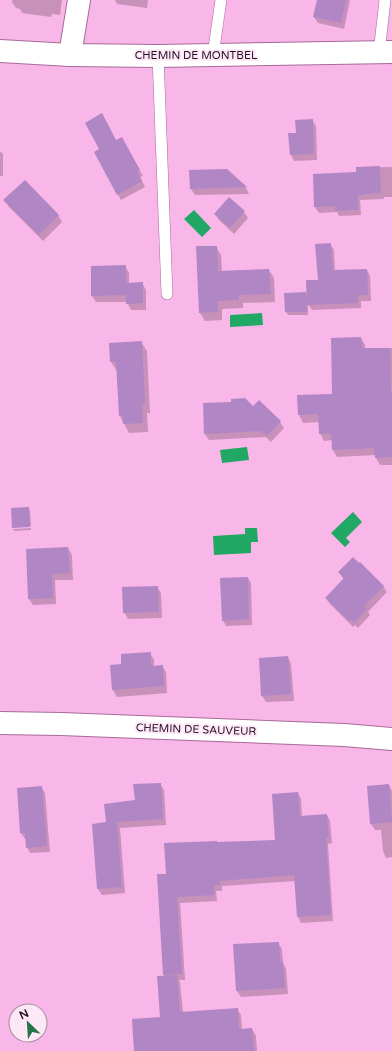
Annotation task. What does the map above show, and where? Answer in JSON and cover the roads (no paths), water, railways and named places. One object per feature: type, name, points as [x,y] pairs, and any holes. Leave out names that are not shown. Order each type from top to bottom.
[{"type":"street","points":[[70,54],[79,0]]},
{"type":"street","name":"CHEMIN DE MONTBEL","points":[[0,51],[158,56],[385,52]]},
{"type":"street","name":"CHEMIN DE SAUVEUR","points":[[0,723],[344,735],[392,739]]},
{"type":"lane","points":[[213,55],[221,0]]},
{"type":"lane","points":[[385,0],[385,52]]},
{"type":"lane","points":[[158,56],[167,294]]}]
